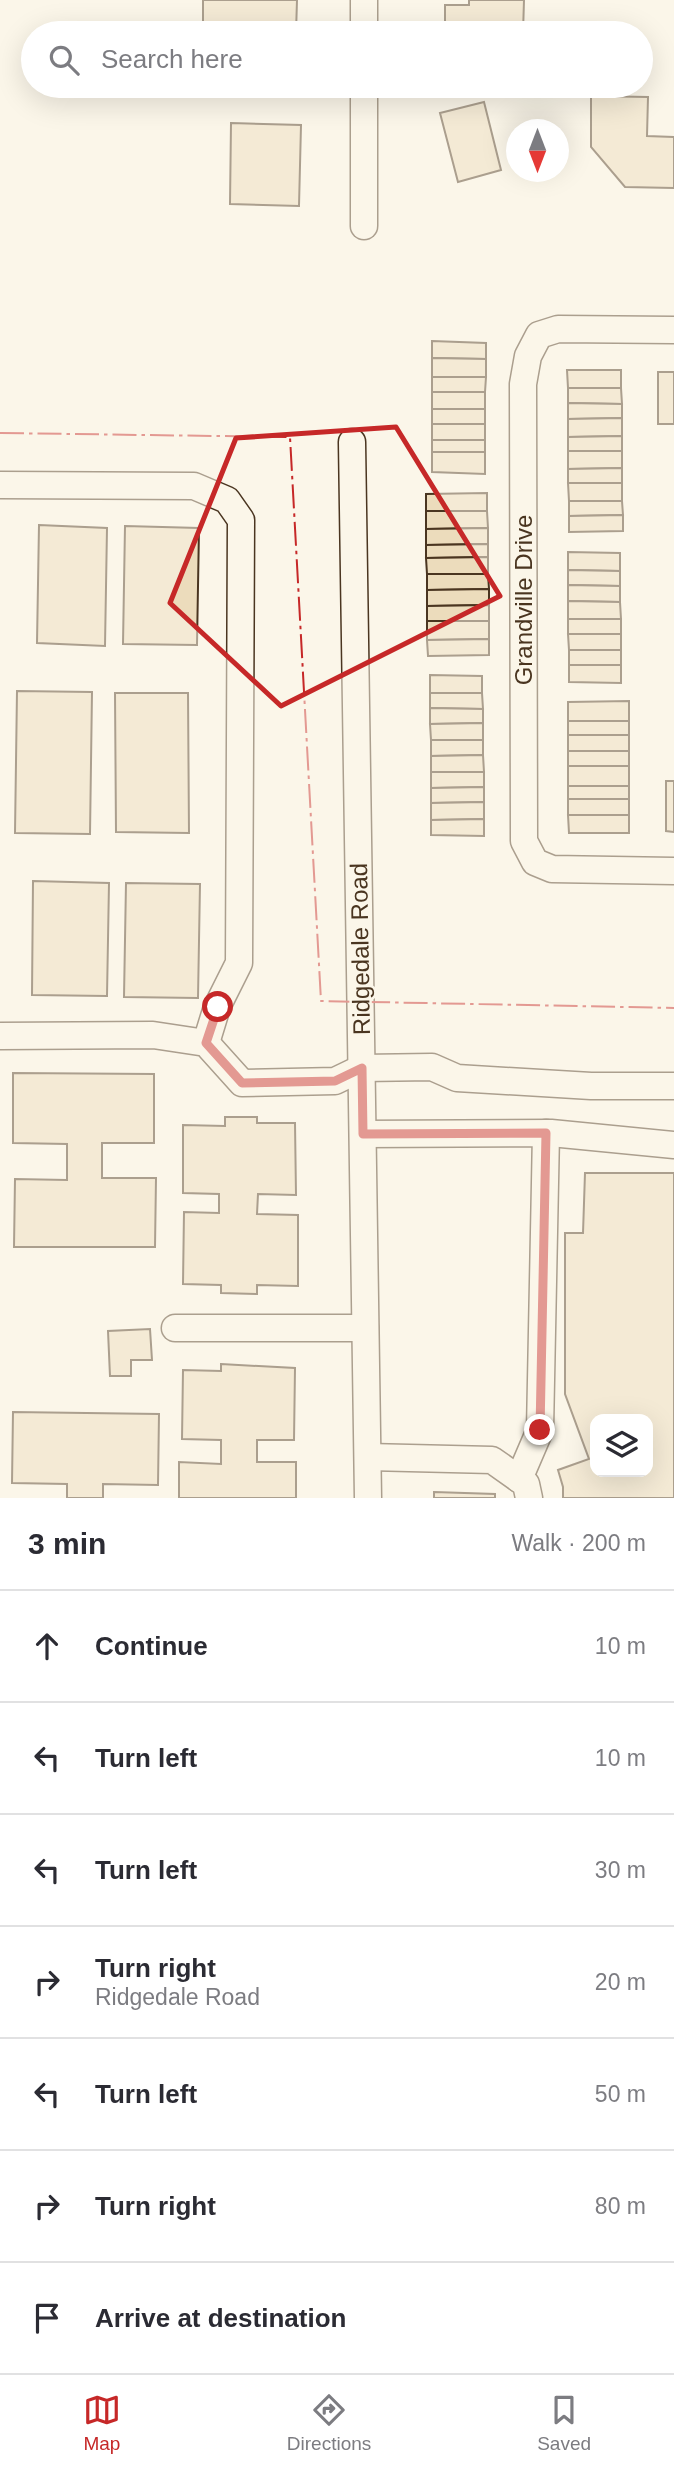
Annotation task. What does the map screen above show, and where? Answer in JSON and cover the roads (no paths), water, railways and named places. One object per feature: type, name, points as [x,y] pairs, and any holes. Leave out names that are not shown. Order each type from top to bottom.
[{"type":"street","points":[[364,0],[364,21]]},
{"type":"street","points":[[364,98],[364,226]]},
{"type":"street","name":"Grandville Drive","points":[[674,330],[558,329],[539,335],[527,356],[523,398],[524,841],[535,862],[552,869],[674,871]]},
{"type":"street","name":"Ridgedale Road","points":[[352,442],[368,1498]]},
{"type":"street","points":[[0,485],[194,486],[227,500],[241,520],[239,963],[218,1007],[206,1043]]},
{"type":"street","points":[[0,1036],[153,1035],[206,1043],[242,1083],[335,1081],[362,1068],[432,1066],[457,1078],[591,1086],[674,1086]]},
{"type":"street","points":[[363,1134],[546,1133],[674,1145]]},
{"type":"street","points":[[492,1460],[524,1489],[540,1430],[546,1133]]},
{"type":"street","points":[[175,1328],[365,1328]]},
{"type":"street","points":[[368,1457],[492,1460],[540,1430]]}]
